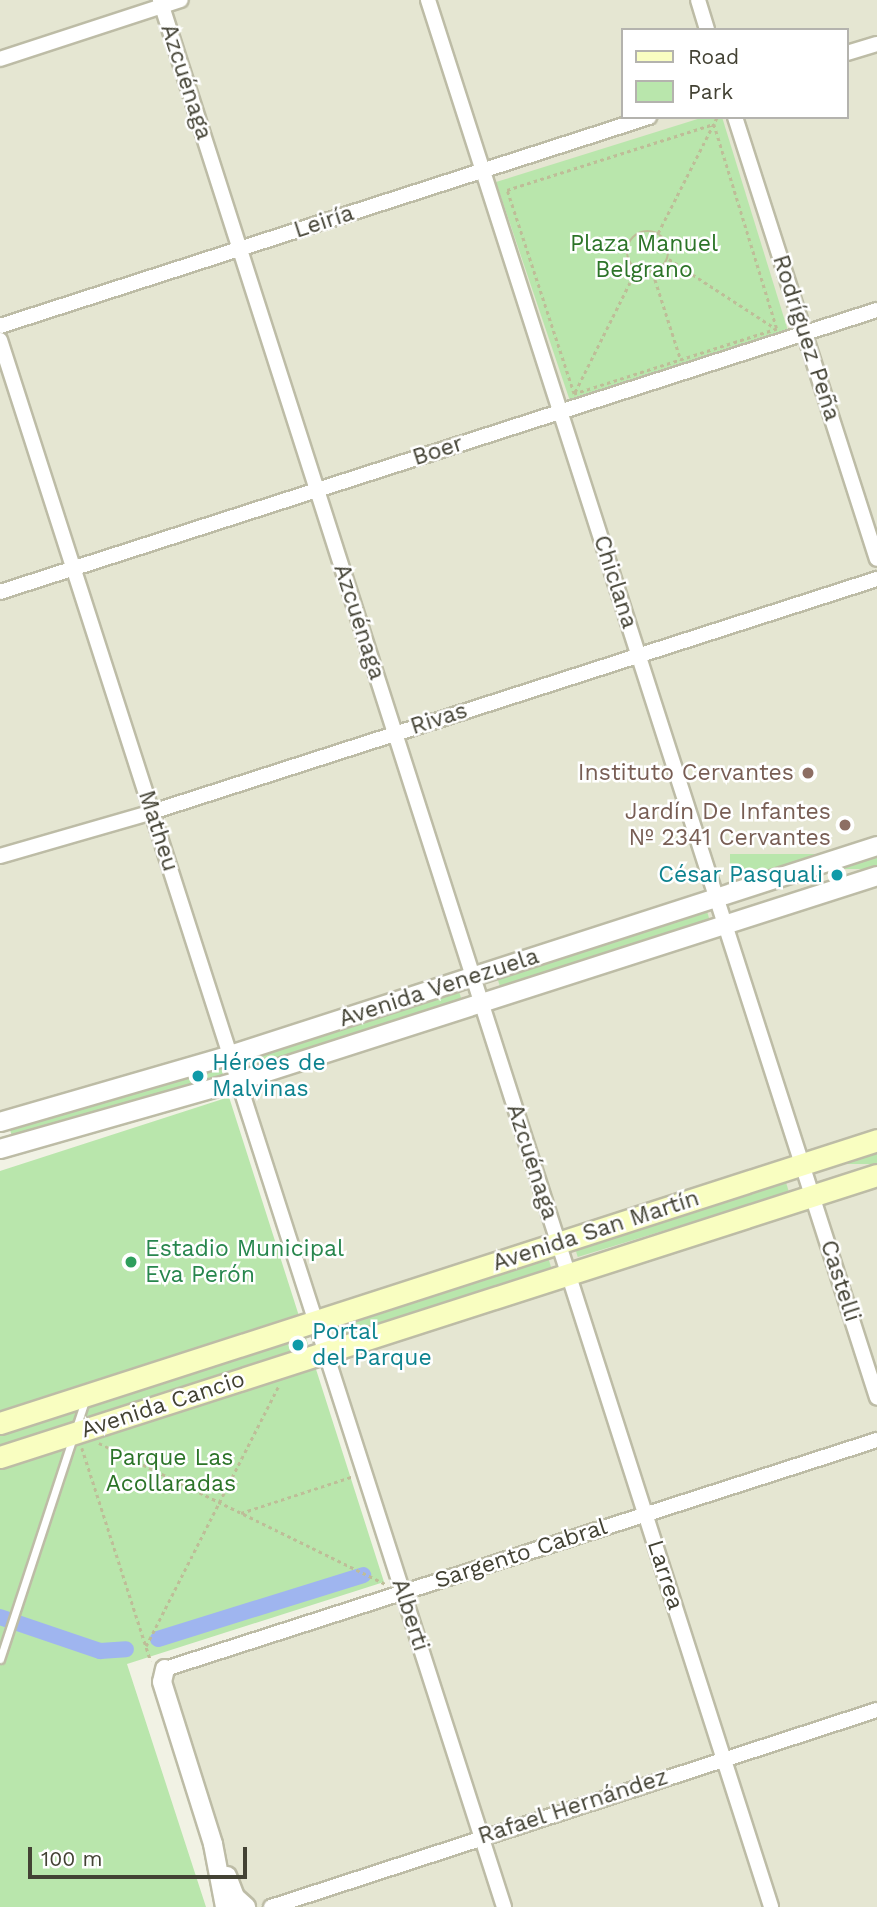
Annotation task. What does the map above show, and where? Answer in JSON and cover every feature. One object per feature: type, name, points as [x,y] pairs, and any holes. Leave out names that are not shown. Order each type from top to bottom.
[{"type":"main road","name":"Avenida San Martín","points":[[316,1322],[877,1140]]},
{"type":"main road","name":"Avenida San Martín","points":[[326,1353],[877,1175]]},
{"type":"main road","name":"Avenida Cancio","points":[[0,1423],[316,1322]]},
{"type":"main road","name":"Avenida Cancio","points":[[0,1457],[326,1353]]},
{"type":"street","points":[[0,58],[161,3],[181,0]]},
{"type":"street","name":"Chiclana","points":[[428,0],[802,1165]]},
{"type":"street","points":[[698,0],[706,28]]},
{"type":"street","name":"Azcuénaga","points":[[161,3],[558,1244]]},
{"type":"street","points":[[849,52],[877,44]]},
{"type":"street","name":"Leiría","points":[[0,326],[643,119]]},
{"type":"street","name":"Rodríguez Peña","points":[[736,119],[877,559]]},
{"type":"street","name":"Boer","points":[[0,592],[877,310]]},
{"type":"street","name":"Matheu","points":[[0,340],[316,1322]]},
{"type":"street","name":"Rivas","points":[[0,856],[152,812],[877,579]]},
{"type":"street","name":"Avenida Venezuela","points":[[0,1122],[230,1055],[877,846]]},
{"type":"street","name":"Avenida Venezuela","points":[[0,1149],[239,1081],[877,876]]},
{"type":"street","name":"Castelli","points":[[802,1165],[877,1398]]},
{"type":"street","name":"Larrea","points":[[558,1244],[771,1907]]},
{"type":"street","name":"Alberti","points":[[316,1322],[504,1907]]},
{"type":"street","name":"Sargento Cabral","points":[[165,1670],[877,1440]]},
{"type":"street","points":[[165,1670],[162,1682],[213,1844],[235,1897],[246,1907]]},
{"type":"street","name":"Rafael Hernández","points":[[271,1907],[481,1836],[877,1710]]},
{"type":"street","points":[[213,1844],[225,1907]]},
{"type":"lane","points":[[0,1659],[19,1610],[87,1394]]},
{"type":"path","points":[[658,233],[716,119]]},
{"type":"path","points":[[714,124],[777,329]]},
{"type":"path","points":[[574,394],[507,190],[714,124]]},
{"type":"path","points":[[653,273],[636,270],[628,258],[630,241],[642,232],[658,233],[668,244],[669,259]]},
{"type":"path","points":[[669,259],[777,329],[804,333]]},
{"type":"path","points":[[653,273],[669,259]]},
{"type":"path","points":[[560,412],[574,394],[636,270]]},
{"type":"path","points":[[653,273],[681,360]]},
{"type":"path","points":[[574,394],[777,329]]},
{"type":"path","points":[[146,1646],[290,1364]]},
{"type":"path","points":[[75,1433],[403,1592]]},
{"type":"path","points":[[75,1433],[152,1664],[165,1670]]},
{"type":"path","points":[[241,1513],[364,1472]]},
{"type":"shaded area","points":[[0,0],[877,0],[877,1907],[225,1907],[165,1669],[402,1593],[230,1055],[0,1122]]},
{"type":"green space","name":"Plaza Manuel Belgrano","points":[[698,119],[723,119],[789,334],[571,404],[496,182]]},
{"type":"green space","points":[[730,854],[877,854],[877,869],[730,869]]},
{"type":"green space","points":[[706,908],[710,921],[500,986],[496,972]]},
{"type":"green space","points":[[458,988],[462,1001],[252,1066],[248,1052]]},
{"type":"green space","points":[[219,1061],[223,1074],[13,1139],[9,1125]]},
{"type":"green space","name":"Parque Las Acollaradas","points":[[229,1097],[384,1582],[127,1664],[206,1907],[0,1907],[0,1171]]},
{"type":"green space","points":[[825,1150],[877,1150],[877,1164],[825,1164]]},
{"type":"green space","points":[[785,1179],[789,1192],[578,1257],[574,1244]]},
{"type":"green space","points":[[548,1257],[552,1270],[342,1335],[338,1321]]},
{"type":"waterway","points":[[158,1639],[363,1575]]},
{"type":"waterway","points":[[0,1617],[100,1651],[126,1649]]},
{"type":"place","name":"Instituto Cervantes","points":[[808,773]]},
{"type":"place","name":"Jardín De Infantes Nº 2341 Cervantes","points":[[845,825]]},
{"type":"place","name":"César Pasquali","points":[[837,875]]},
{"type":"place","name":"Héroes de Malvinas","points":[[198,1076]]},
{"type":"place","name":"Estadio Municipal Eva Perón","points":[[131,1262]]},
{"type":"place","name":"Portal del Parque","points":[[298,1345]]}]
